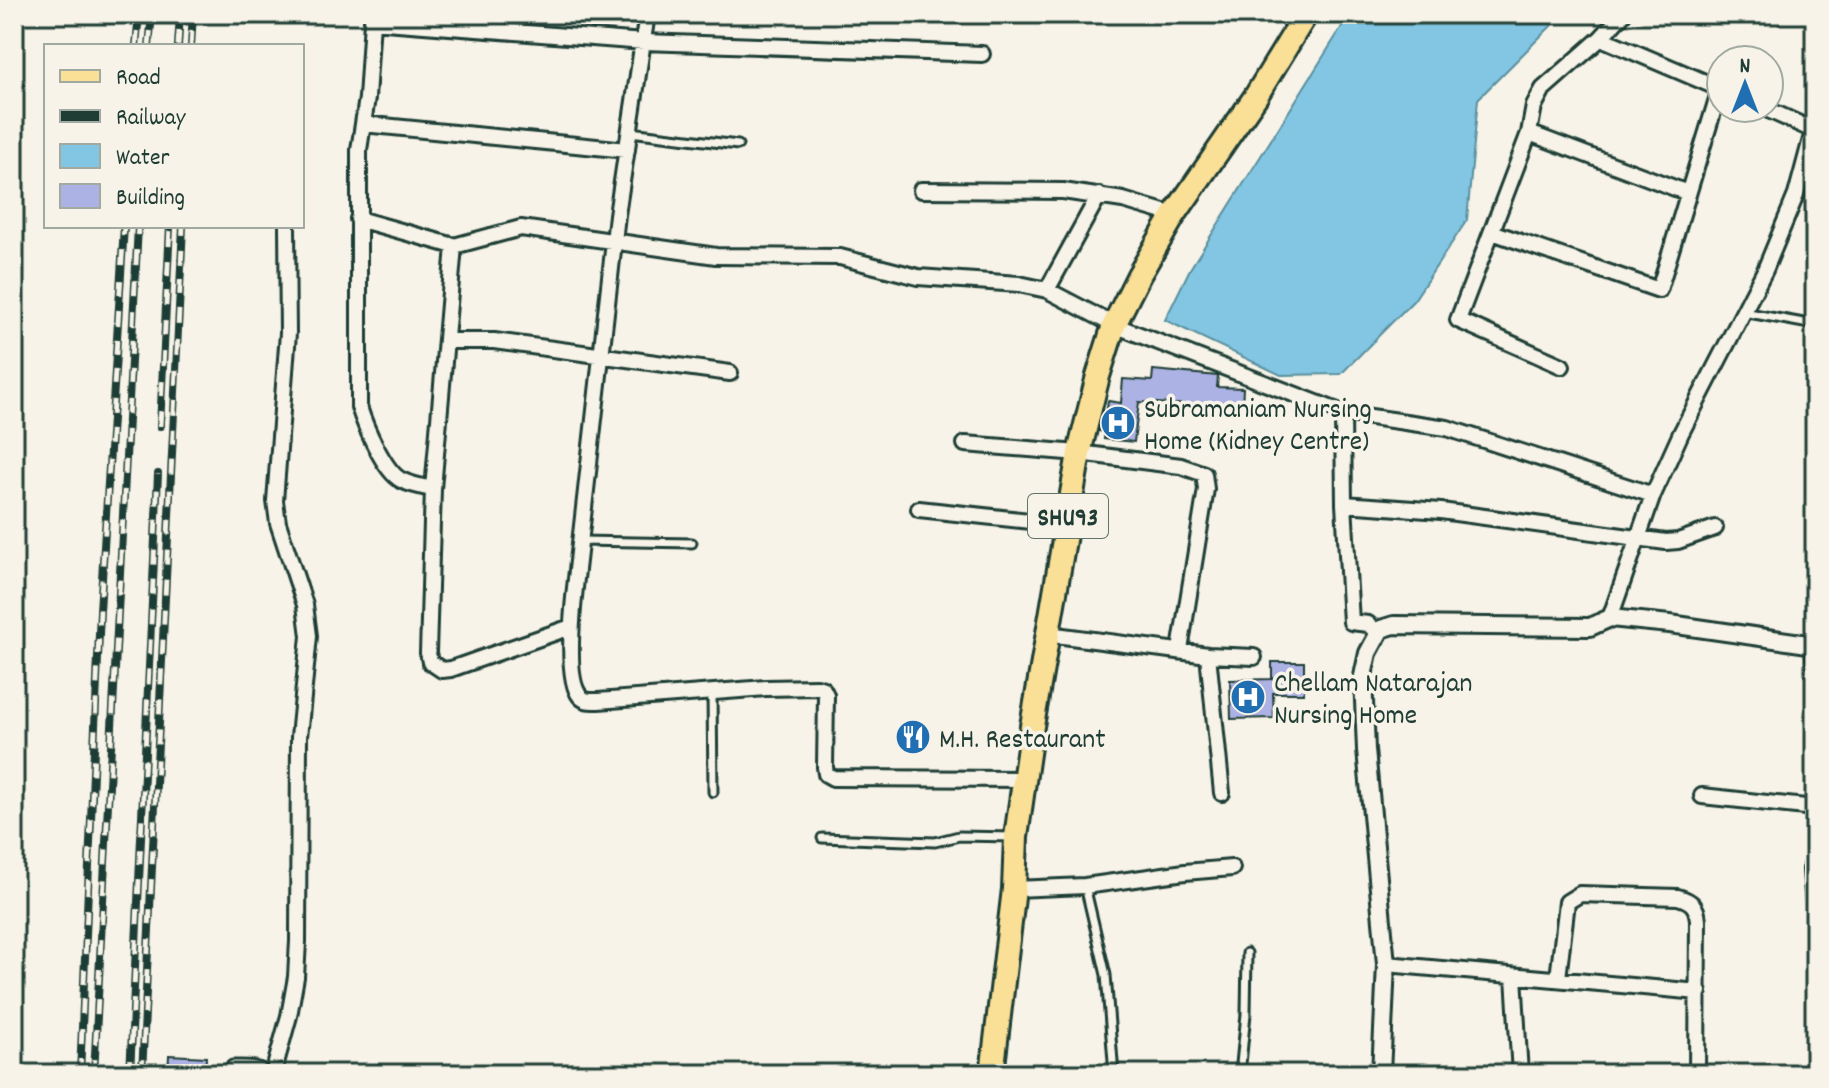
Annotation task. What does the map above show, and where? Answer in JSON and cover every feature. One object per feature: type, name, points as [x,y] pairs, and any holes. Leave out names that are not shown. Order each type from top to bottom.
[{"type":"main road","name":"SHU93","points":[[992,1074],[1014,889],[1016,837],[1048,634],[1079,453],[1114,325],[1174,215],[1256,96],[1306,14]]},
{"type":"street","points":[[647,14],[615,240],[571,627],[574,684],[578,694],[584,700],[766,688],[823,689],[826,695],[825,767],[826,774],[833,778],[1025,779]]},
{"type":"street","points":[[1562,366],[1458,320],[1529,133],[1534,106],[1543,89],[1601,38],[1623,14]]},
{"type":"street","points":[[433,489],[398,479],[364,423],[359,407],[359,150],[372,17],[644,42],[982,54]]},
{"type":"street","points":[[1601,38],[1705,83]]},
{"type":"street","points":[[1610,618],[1653,495],[1681,433],[1765,270],[1796,195],[1814,127],[1785,116]]},
{"type":"street","points":[[363,124],[627,150]]},
{"type":"street","points":[[1492,232],[1659,290],[1709,124]]},
{"type":"street","points":[[1529,133],[1688,193]]},
{"type":"street","points":[[921,190],[1063,191],[1099,195],[1174,215]]},
{"type":"street","points":[[1047,290],[1099,195]]},
{"type":"street","points":[[358,219],[454,246],[521,228],[716,256],[840,257],[918,277],[1019,284],[1047,290],[1114,325],[1343,413],[1447,428],[1653,495]]},
{"type":"street","points":[[271,1074],[289,1016],[296,977],[299,737],[309,636],[305,605],[278,523],[275,501],[288,333],[287,228]]},
{"type":"street","points":[[454,246],[433,489],[428,653],[434,667],[451,669],[571,627]]},
{"type":"street","points":[[446,341],[494,341],[730,373]]},
{"type":"street","points":[[1343,413],[1344,504],[1351,622],[1368,624],[1378,633]]},
{"type":"street","points":[[965,444],[1079,453],[1181,466],[1204,474],[1206,489],[1180,650]]},
{"type":"street","points":[[1344,504],[1441,511],[1678,541],[1715,528]]},
{"type":"street","points":[[919,509],[1067,525]]},
{"type":"street","points":[[1381,1074],[1386,964],[1366,750],[1363,676],[1368,653],[1381,629],[1394,625],[1590,627],[1610,618],[1814,645],[1815,664]]},
{"type":"street","points":[[1048,634],[1208,655],[1254,657]]},
{"type":"street","points":[[1208,655],[1222,793]]},
{"type":"street","points":[[1702,796],[1815,808]]},
{"type":"street","points":[[1815,833],[1811,870],[1815,917]]},
{"type":"street","points":[[1014,889],[1085,886],[1232,868]]},
{"type":"street","points":[[1558,978],[1567,902],[1571,897],[1580,894],[1690,900],[1697,909],[1697,1074]]},
{"type":"street","points":[[1386,964],[1699,992]]},
{"type":"street","points":[[1514,976],[1520,1074]]},
{"type":"lane","points":[[630,132],[738,145]]},
{"type":"lane","points":[[1743,312],[1815,325]]},
{"type":"lane","points":[[580,541],[692,543]]},
{"type":"lane","points":[[712,692],[713,792]]},
{"type":"lane","points":[[822,838],[935,842],[959,836],[1016,837]]},
{"type":"lane","points":[[1085,886],[1106,975],[1114,1074]]},
{"type":"lane","points":[[1240,1074],[1246,1014],[1247,953]]},
{"type":"lane","points":[[222,1074],[232,1065],[252,1064],[271,1074]]},
{"type":"water","points":[[1350,14],[1563,14],[1478,99],[1467,220],[1414,300],[1341,374],[1281,375],[1165,320],[1190,269]]},
{"type":"building","points":[[1153,370],[1218,376],[1217,387],[1243,388],[1242,408],[1139,402],[1134,442],[1104,439],[1105,432],[1099,431],[1103,416],[1106,416],[1108,401],[1121,403],[1123,379],[1152,381]]},
{"type":"building","points":[[1272,662],[1304,662],[1304,693],[1273,693],[1274,718],[1231,719],[1230,680],[1272,679]]},
{"type":"building","points":[[169,1055],[206,1057],[205,1074],[168,1074]]},
{"type":"railway","points":[[136,44],[139,14]]},
{"type":"railway","points":[[149,44],[152,14]]},
{"type":"railway","points":[[178,44],[180,14]]},
{"type":"railway","points":[[191,44],[193,14]]},
{"type":"railway","points":[[80,1074],[100,611],[124,228]]},
{"type":"railway","points":[[94,1074],[138,228]]},
{"type":"railway","points":[[160,426],[170,228]]},
{"type":"railway","points":[[142,1074],[183,228]]},
{"type":"railway","points":[[130,1074],[158,474]]},
{"type":"place","name":"Subramaniam Nursing Home (Kidney Centre)","points":[[1118,423]]},
{"type":"place","name":"Chellam Natarajan Nursing Home","points":[[1248,697]]},
{"type":"place","name":"M.H. Restaurant","points":[[913,737]]}]
